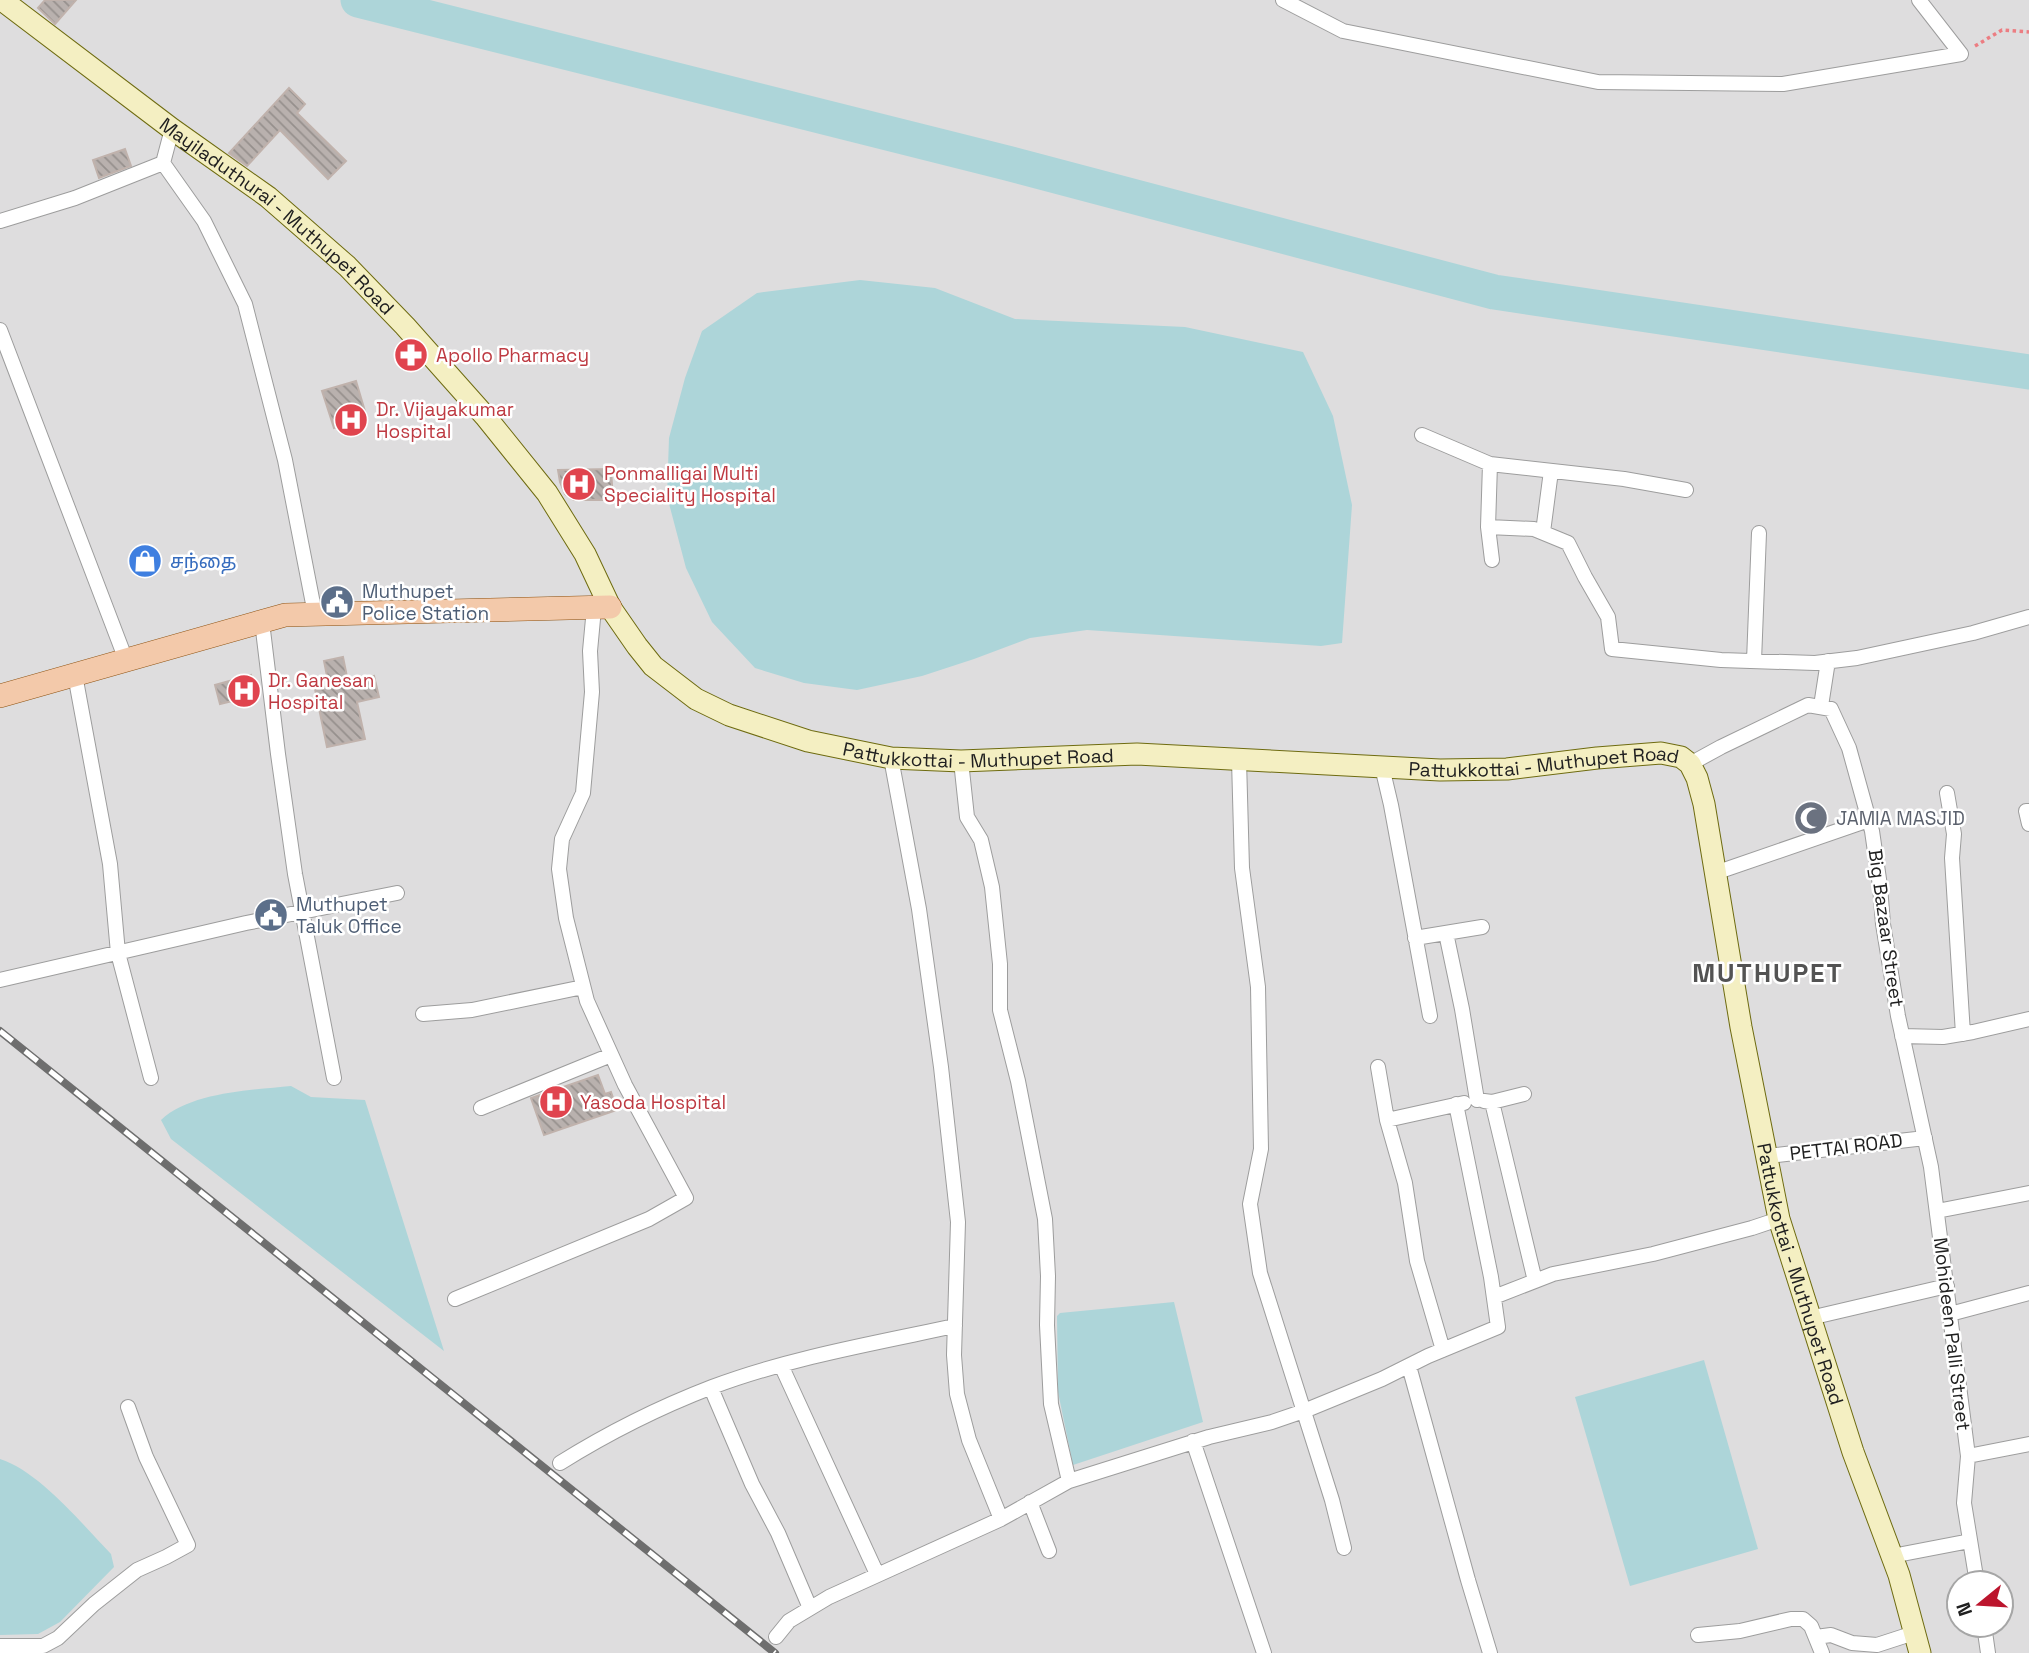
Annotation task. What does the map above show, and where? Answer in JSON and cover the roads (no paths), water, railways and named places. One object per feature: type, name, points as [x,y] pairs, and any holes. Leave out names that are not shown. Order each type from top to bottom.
[{"type":"main road","name":"Mayiladuthurai - Muthupet Road","points":[[2,0],[172,129],[268,197],[346,266],[405,326],[485,416],[547,493],[585,554],[602,607]]},
{"type":"main road","points":[[0,696],[285,615],[602,607]]},
{"type":"main road","name":"Pattukkottai - Muthupet Road","points":[[602,607],[653,666],[696,699],[729,715],[808,741],[891,758],[961,761],[1137,754],[1440,771],[1507,769],[1597,758],[1661,754],[1681,757],[1690,764],[1697,778],[1703,804],[1741,1027],[1779,1219],[1853,1452],[1892,1556],[1917,1643]]},
{"type":"street","points":[[1283,0],[1343,31],[1598,82],[1783,84],[1961,54],[1919,0]]},
{"type":"street","points":[[163,163],[172,129]]},
{"type":"street","points":[[0,221],[75,198],[163,163]]},
{"type":"street","points":[[163,163],[204,221],[245,304],[285,460],[315,614]]},
{"type":"street","points":[[0,330],[126,660]]},
{"type":"street","points":[[1423,435],[1490,464],[1624,479],[1686,490]]},
{"type":"street","points":[[1490,464],[1488,527],[1492,559]]},
{"type":"street","points":[[1543,533],[1551,471]]},
{"type":"street","points":[[1488,527],[1534,528],[1568,543],[1608,617],[1612,649],[1721,660],[1815,663],[1857,658],[1973,633],[2029,617]]},
{"type":"street","points":[[1754,661],[1759,533]]},
{"type":"street","points":[[455,1299],[649,1219],[686,1198],[625,1085],[587,1001],[566,918],[559,869],[562,839],[583,793],[592,692],[590,650],[602,607]]},
{"type":"street","points":[[262,622],[278,754],[302,912],[334,1078]]},
{"type":"street","points":[[1690,764],[1808,705],[1821,706],[1828,661]]},
{"type":"street","points":[[75,675],[110,864],[118,953],[151,1078]]},
{"type":"street","name":"Big Bazaar Street","points":[[1821,706],[1831,709],[1849,748],[1869,820],[1902,1036],[1925,1138]]},
{"type":"street","points":[[891,758],[919,909],[941,1067],[958,1222],[954,1355],[957,1394],[969,1440],[1001,1519]]},
{"type":"street","points":[[1239,760],[1242,868],[1258,1001],[1261,1149],[1250,1204],[1260,1273],[1332,1500],[1344,1548]]},
{"type":"street","points":[[961,761],[967,817],[981,840],[992,887],[1000,964],[1000,1010],[1018,1081],[1045,1219],[1051,1404],[1069,1481]]},
{"type":"street","points":[[1382,767],[1430,1016]]},
{"type":"street","points":[[1947,793],[1954,834],[1952,858],[1963,1034]]},
{"type":"street","points":[[2029,811],[2026,811],[2029,824]]},
{"type":"street","points":[[1715,873],[1869,820]]},
{"type":"street","points":[[0,980],[246,923],[397,893]]},
{"type":"street","points":[[1415,938],[1482,927]]},
{"type":"street","points":[[1446,933],[1477,1100]]},
{"type":"street","points":[[423,1014],[472,1010],[583,987]]},
{"type":"street","points":[[1902,1036],[1943,1037],[2028,1021]]},
{"type":"street","points":[[481,1108],[611,1055]]},
{"type":"street","points":[[1378,1068],[1387,1120],[1405,1183],[1417,1261],[1443,1350]]},
{"type":"street","points":[[1387,1120],[1477,1100],[1492,1102],[1524,1094]]},
{"type":"street","points":[[1492,1102],[1535,1281]]},
{"type":"street","points":[[775,1637],[789,1621],[810,1608],[877,1574],[1001,1519],[1069,1481],[1193,1441],[1272,1422],[1304,1411],[1498,1327],[1491,1277],[1456,1104]]},
{"type":"street","name":"PETTAI ROAD","points":[[1768,1156],[1925,1138],[1937,1211]]},
{"type":"street","points":[[1937,1211],[2029,1192]]},
{"type":"street","name":"Mohideen Palli Street","points":[[1937,1211],[1968,1456],[1964,1503],[1975,1569]]},
{"type":"street","points":[[1494,1297],[1553,1274],[1653,1254],[1779,1219]]},
{"type":"street","points":[[1810,1318],[1947,1286]]},
{"type":"street","points":[[1950,1314],[2029,1293]]},
{"type":"street","points":[[560,1463],[605,1436],[711,1388],[781,1365],[955,1326]]},
{"type":"street","points":[[781,1365],[877,1574]]},
{"type":"street","points":[[1409,1366],[1490,1653]]},
{"type":"street","points":[[711,1388],[810,1608]]},
{"type":"street","points":[[0,1646],[45,1650],[94,1604],[137,1570],[188,1545],[146,1457],[128,1407]]},
{"type":"street","points":[[1193,1441],[1264,1653]]},
{"type":"street","name":"Mohideen Palli Street","points":[[1968,1456],[2029,1444]]},
{"type":"street","points":[[1030,1502],[1049,1551]]},
{"type":"street","points":[[1892,1556],[1970,1541]]},
{"type":"street","points":[[1698,1635],[1740,1631],[1791,1619],[1803,1619],[1811,1626],[1822,1653]]},
{"type":"street","points":[[1816,1637],[1831,1636],[1878,1649],[1917,1643]]},
{"type":"water","points":[[860,280],[935,288],[1015,319],[1185,327],[1303,352],[1333,416],[1352,505],[1342,643],[1321,646],[1087,630],[1030,638],[922,676],[857,690],[804,683],[755,668],[712,622],[686,568],[667,496],[669,438],[685,378],[702,331],[757,293]]},
{"type":"water","points":[[291,1086],[311,1097],[365,1100],[444,1351],[171,1139],[161,1120],[189,1103],[205,1098]]},
{"type":"water","points":[[1174,1302],[1203,1422],[1073,1465],[1058,1392],[1057,1316],[1060,1313]]},
{"type":"water","points":[[1704,1360],[1758,1549],[1630,1586],[1575,1397]]},
{"type":"water","points":[[0,1459],[30,1475],[59,1500],[111,1554],[114,1567],[60,1622],[38,1634],[0,1635]]},
{"type":"waterway","points":[[358,0],[1007,163],[1494,292],[2029,372]]},
{"type":"railway","points":[[0,1031],[775,1653]]},
{"type":"place","name":"Apollo Pharmacy","points":[[411,355]]},
{"type":"place","name":"Dr. Vijayakumar Hospital","points":[[351,420]]},
{"type":"place","name":"Ponmalligai Multi Speciality Hospital","points":[[579,484]]},
{"type":"place","name":"சந்தை","points":[[145,561]]},
{"type":"place","name":"Muthupet Police Station","points":[[337,602]]},
{"type":"place","name":"Dr. Ganesan Hospital","points":[[244,691]]},
{"type":"place","name":"JAMIA MASJID","points":[[1811,818]]},
{"type":"place","name":"Muthupet Taluk Office","points":[[271,915]]},
{"type":"place","name":"Yasoda Hospital","points":[[556,1102]]},
{"type":"district","name":"MUTHUPET","points":[[1768,973]]}]
